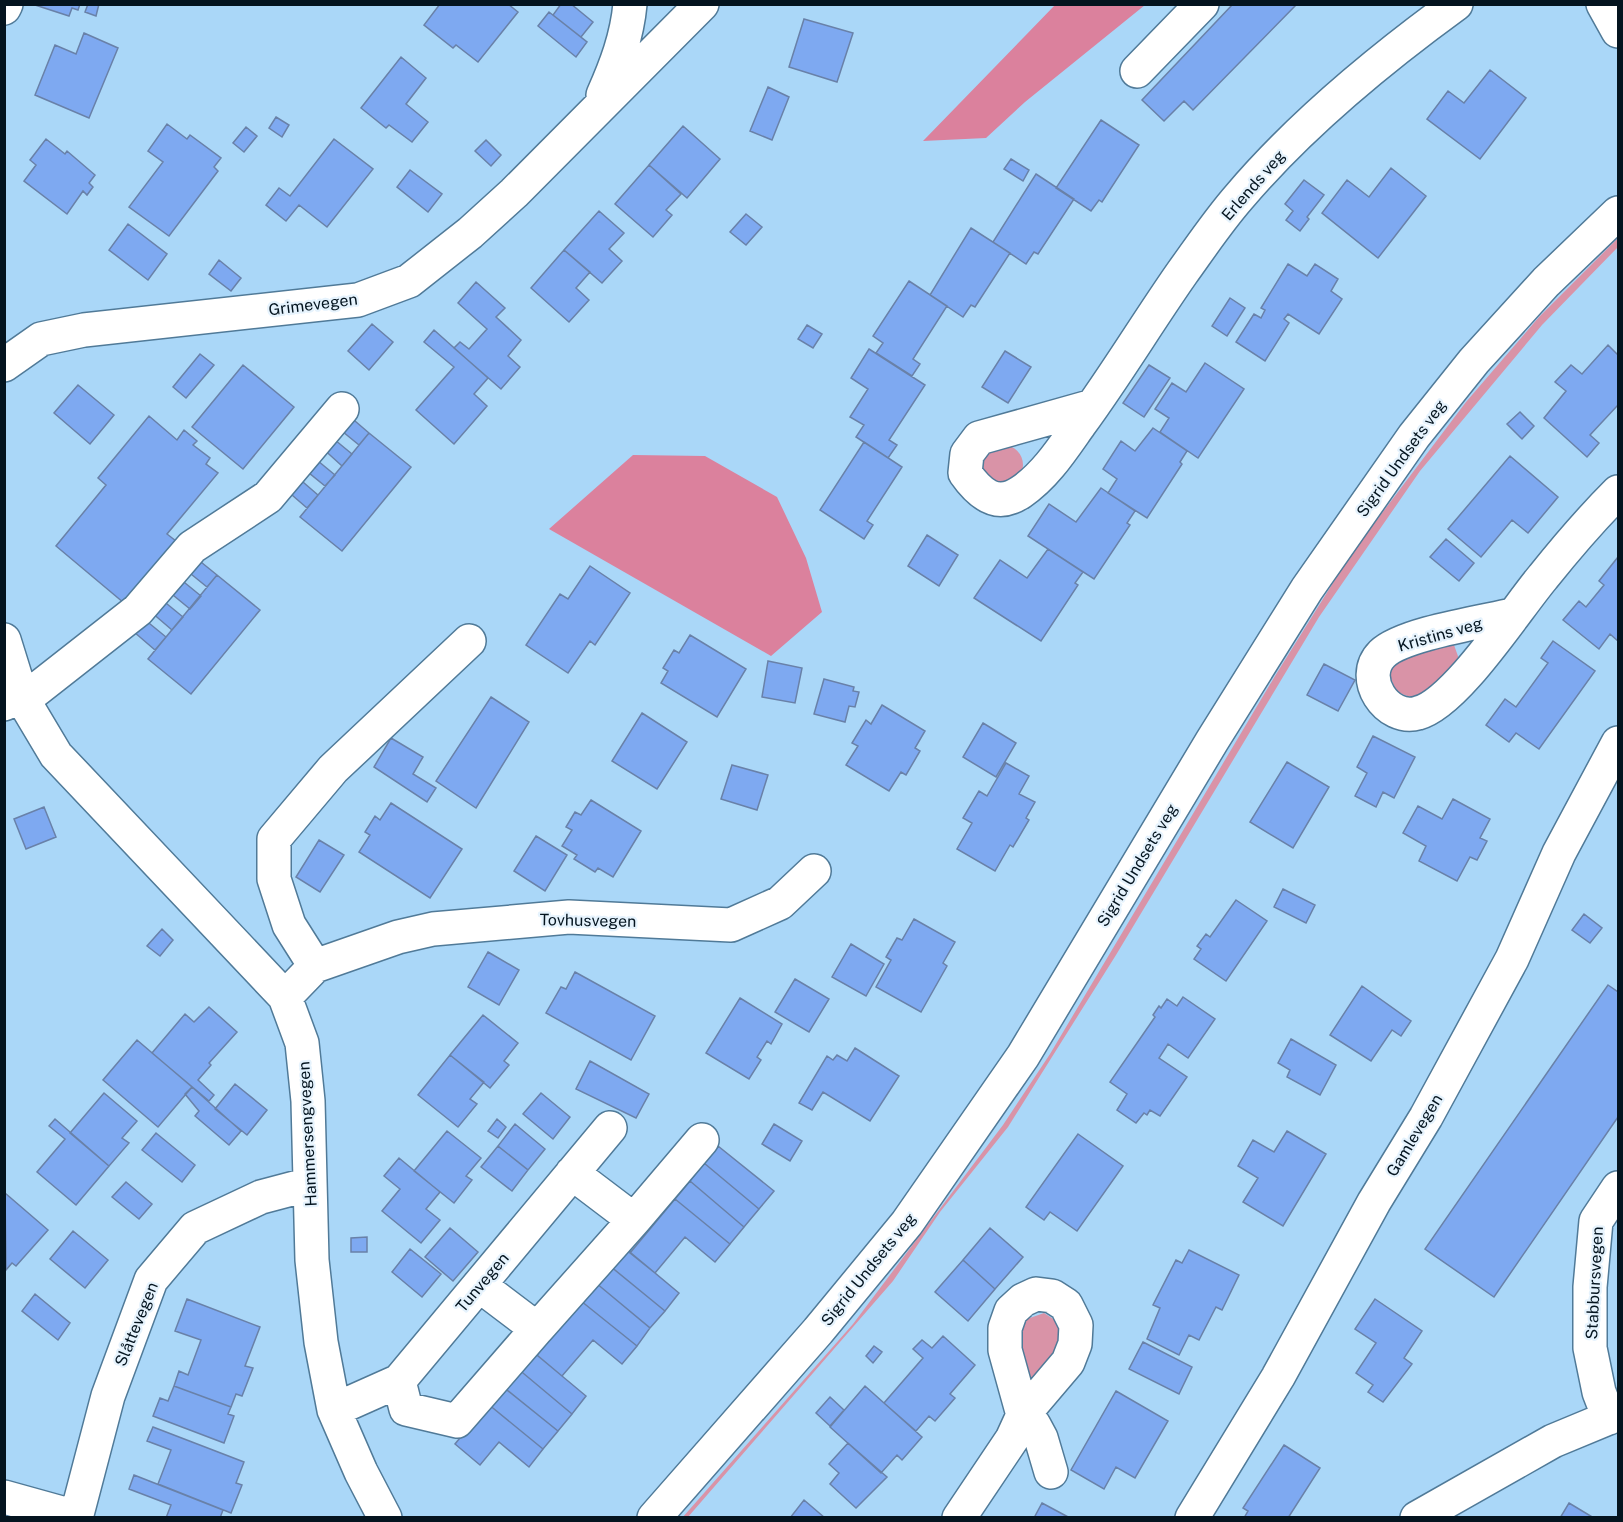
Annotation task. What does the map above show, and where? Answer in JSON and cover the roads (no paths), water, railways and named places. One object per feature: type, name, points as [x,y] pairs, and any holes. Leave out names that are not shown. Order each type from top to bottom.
[{"type":"street","name":"Grimevegen","points":[[597,107],[619,56],[628,25],[630,4]]},
{"type":"street","name":"Grimevegen","points":[[4,365],[41,339],[84,330],[358,300],[409,281],[470,233],[514,193],[597,107],[702,4]]},
{"type":"street","points":[[1137,71],[1202,4]]},
{"type":"street","name":"Erlends veg","points":[[1094,406],[1181,274],[1238,198],[1279,153],[1397,47],[1456,4]]},
{"type":"street","points":[[1603,4],[1618,31]]},
{"type":"street","name":"Sigrid Undsets veg","points":[[654,1518],[818,1331],[914,1213],[1023,1056],[1206,751],[1307,589],[1414,436],[1474,361],[1546,282],[1618,213]]},
{"type":"street","points":[[13,701],[36,690],[138,610],[192,547],[244,515],[268,497],[342,409]]},
{"type":"street","points":[[1512,615],[1618,492]]},
{"type":"street","name":"Hammersengvegen","points":[[4,640],[13,701],[57,755],[285,997],[302,1043],[308,1101],[313,1271],[321,1342],[334,1410],[361,1472],[385,1518]]},
{"type":"street","points":[[315,966],[289,925],[274,879],[274,839],[333,769],[469,641]]},
{"type":"street","name":"Gamlevegen","points":[[1192,1518],[1278,1377],[1374,1202],[1426,1117],[1512,959],[1559,853],[1618,743]]},
{"type":"street","name":"Tovhusvegen","points":[[285,997],[315,966],[398,937],[473,924],[568,917],[731,925],[780,903],[814,871]]},
{"type":"street","name":"Tunvegen","points":[[334,1410],[399,1380],[610,1128]]},
{"type":"street","points":[[399,1380],[406,1409],[457,1421],[702,1140]]},
{"type":"street","points":[[572,1173],[634,1220]]},
{"type":"street","name":"Slåttevegen","points":[[76,1517],[108,1396],[151,1280],[195,1228],[261,1197],[310,1184]]},
{"type":"street","name":"Stabbursvegen","points":[[1614,1416],[1599,1392],[1590,1348],[1590,1287],[1596,1221],[1618,1188]]},
{"type":"street","points":[[479,1284],[537,1329]]},
{"type":"street","points":[[959,1518],[1012,1439],[1023,1415],[1034,1425],[1041,1438],[1051,1472]]},
{"type":"street","points":[[1417,1518],[1553,1441],[1614,1416]]},
{"type":"street","points":[[4,1497],[76,1517]]}]
